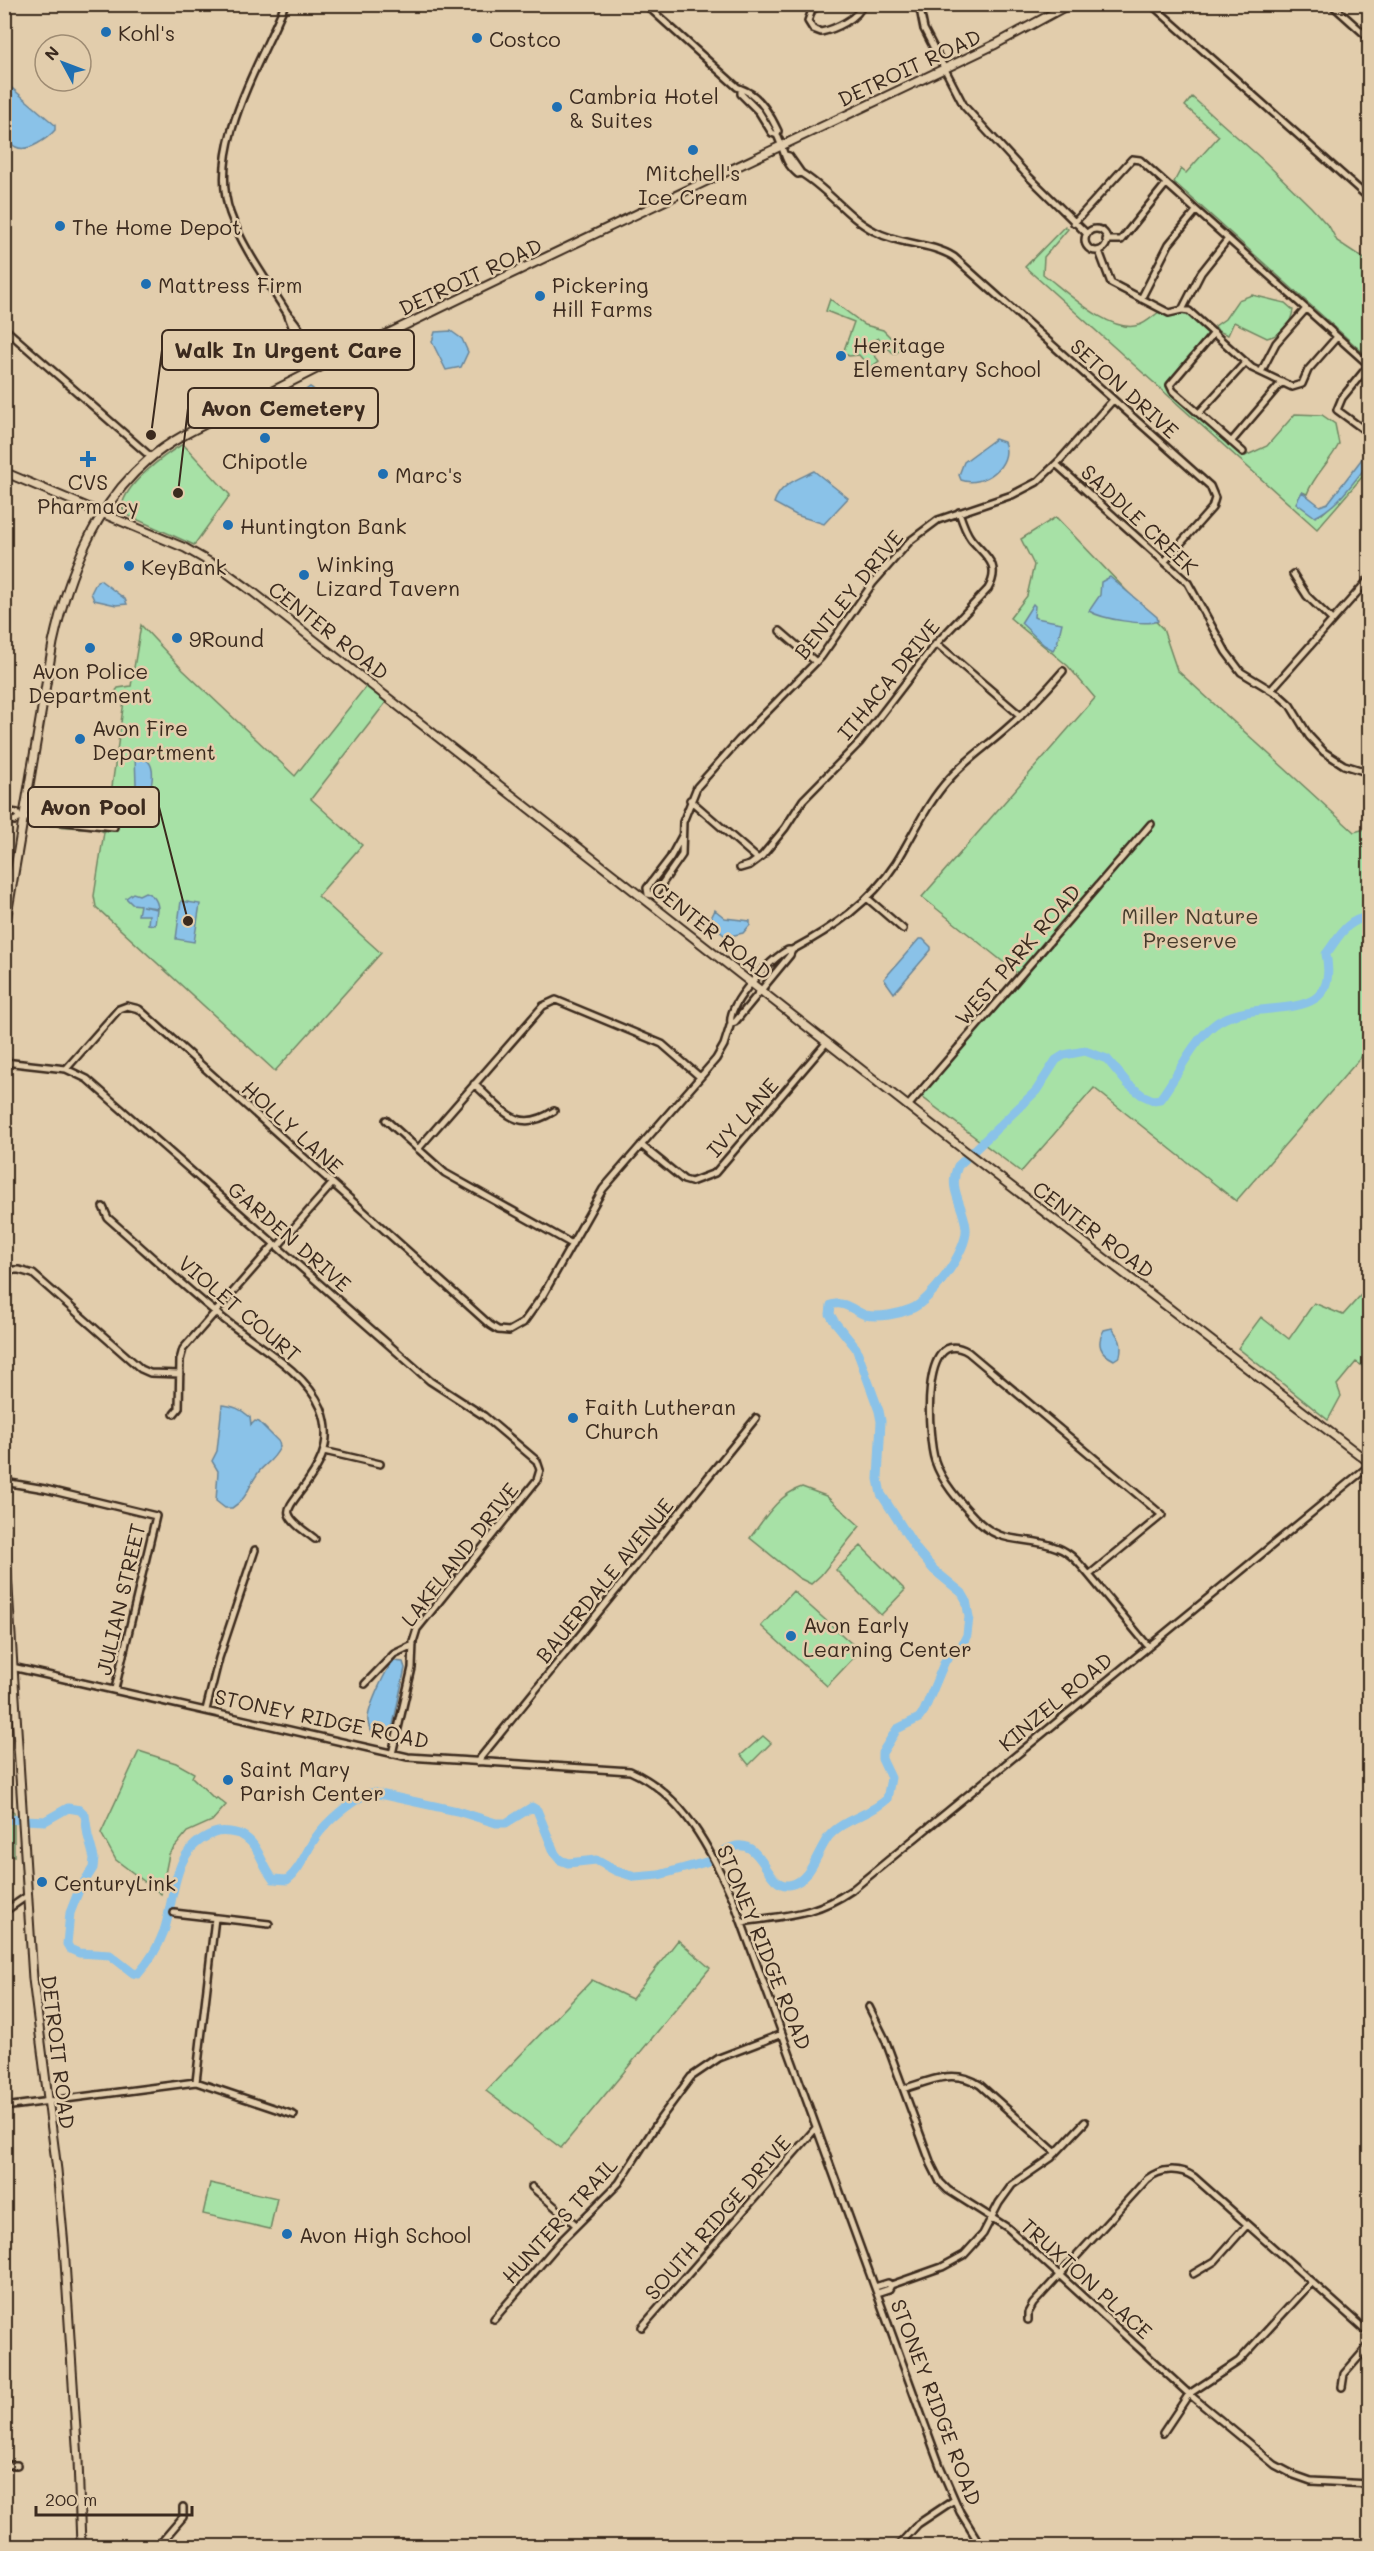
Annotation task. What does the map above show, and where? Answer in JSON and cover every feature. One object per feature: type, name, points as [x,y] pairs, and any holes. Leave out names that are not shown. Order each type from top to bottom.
[{"type":"main road","name":"DETROIT ROAD","points":[[4,933],[21,818],[58,620],[78,560],[103,513],[151,457],[192,431],[316,369],[945,68],[1070,4]]},
{"type":"main road","name":"CENTER ROAD","points":[[4,472],[185,548],[220,568],[646,896],[964,1150],[1370,1464]]},
{"type":"main road","name":"DETROIT ROAD","points":[[4,1526],[8,1667],[23,1815],[34,1989],[64,2246],[78,2460],[81,2547]]},
{"type":"street","points":[[285,4],[235,121],[227,147],[224,174],[226,197],[234,223],[287,314],[297,324],[310,352],[311,362],[316,369]]},
{"type":"street","name":"SETON DRIVE","points":[[645,4],[741,90],[741,94],[759,112],[772,133],[777,135],[785,155],[784,159],[792,169],[819,184],[874,231],[898,241],[936,249],[954,257],[1210,486],[1215,498],[1212,508],[1165,561]]},
{"type":"street","points":[[821,4],[812,10],[808,21],[813,29],[821,32],[848,20],[861,10],[863,4]]},
{"type":"street","points":[[919,4],[924,29],[958,98],[974,119],[1087,234]]},
{"type":"street","points":[[1151,4],[1370,199]]},
{"type":"street","points":[[1331,4],[1370,39]]},
{"type":"street","points":[[1074,223],[1132,159],[1140,160],[1369,365],[1342,398],[1337,410],[1367,432],[1370,429]]},
{"type":"street","points":[[1107,240],[1120,240],[1166,184]]},
{"type":"street","points":[[1141,298],[1169,244],[1196,211]]},
{"type":"street","points":[[1098,230],[1105,234],[1107,240],[1099,250],[1092,250],[1085,241],[1087,234],[1098,230]]},
{"type":"street","points":[[1182,310],[1201,273],[1228,239]]},
{"type":"street","points":[[1099,250],[1111,283],[1169,313],[1189,311],[1246,362],[1292,387],[1302,384],[1308,370],[1337,337]]},
{"type":"street","points":[[1261,372],[1276,343],[1306,309]]},
{"type":"street","points":[[4,328],[151,457]]},
{"type":"street","points":[[1214,333],[1170,385],[1173,391],[1243,452]]},
{"type":"street","points":[[1198,413],[1246,362]]},
{"type":"street","points":[[1231,442],[1282,382]]},
{"type":"street","name":"BENTLEY DRIVE","points":[[682,836],[670,858],[647,888],[646,896],[653,895],[657,891],[680,861],[684,838],[682,836],[683,822],[697,787],[739,740],[816,662],[873,583],[910,541],[932,523],[1020,492],[1037,482],[1113,400]]},
{"type":"street","name":"SADDLE CREEK","points":[[1056,464],[1188,583],[1234,664],[1249,679],[1271,690],[1290,705],[1309,736],[1324,752],[1344,765],[1370,773]]},
{"type":"street","name":"ITHACA DRIVE","points":[[740,868],[758,859],[785,828],[803,800],[860,742],[936,643],[983,595],[993,578],[989,557],[969,537],[959,512]]},
{"type":"street","points":[[1293,574],[1307,596],[1331,619]]},
{"type":"street","points":[[1271,690],[1331,619],[1370,578]]},
{"type":"street","points":[[780,631],[816,662]]},
{"type":"street","points":[[936,643],[1021,716]]},
{"type":"street","points":[[731,1023],[735,1022],[792,951],[837,924],[867,898],[895,864],[922,815],[940,789],[967,761],[1021,716],[1063,671]]},
{"type":"street","points":[[690,800],[758,859]]},
{"type":"street","points":[[4,811],[17,813],[21,818]]},
{"type":"street","points":[[4,819],[15,821],[21,818],[114,827]]},
{"type":"street","name":"WEST PARK ROAD","points":[[908,1106],[1152,824]]},
{"type":"street","points":[[867,898],[903,929]]},
{"type":"street","points":[[386,1120],[451,1177],[572,1244],[603,1189],[720,1053],[731,1023],[733,1010],[753,983],[773,959],[788,950],[792,951]]},
{"type":"street","points":[[418,1149],[543,1006],[556,1000],[597,1015],[662,1044],[700,1077]]},
{"type":"street","name":"HOLLY LANE","points":[[66,1069],[119,1010],[127,1006],[135,1007],[490,1325],[505,1332],[518,1328],[531,1313],[572,1244]]},
{"type":"street","name":"IVY LANE","points":[[641,1145],[684,1180],[690,1182],[715,1173],[827,1042]]},
{"type":"street","name":"GARDEN DRIVE","points":[[4,1062],[66,1069],[87,1079],[436,1385],[480,1413],[528,1451],[539,1467],[539,1475],[535,1483]]},
{"type":"street","points":[[474,1084],[509,1115],[522,1122],[536,1121],[554,1111]]},
{"type":"street","points":[[174,1414],[180,1408],[183,1349],[332,1184]]},
{"type":"street","name":"VIOLET COURT","points":[[103,1207],[108,1218],[215,1311],[268,1352],[311,1392],[324,1420],[324,1451]]},
{"type":"street","points":[[4,1270],[19,1270],[33,1274],[144,1371],[155,1374],[180,1374]]},
{"type":"street","points":[[1089,1575],[1162,1515],[961,1348],[952,1348],[944,1353],[932,1373],[928,1394],[930,1436],[934,1459],[949,1487],[981,1524],[1009,1539],[1056,1546],[1076,1560],[1148,1646]]},
{"type":"street","name":"BAUERDALE AVENUE","points":[[477,1762],[756,1418]]},
{"type":"street","points":[[315,1539],[291,1518],[288,1511],[290,1504],[316,1472],[324,1451],[380,1464]]},
{"type":"street","name":"KINZEL ROAD","points":[[742,1922],[813,1911],[842,1896],[1370,1464]]},
{"type":"street","name":"JULIAN STREET","points":[[4,1482],[45,1489],[156,1516],[115,1689]]},
{"type":"street","name":"LAKELAND DRIVE","points":[[392,1754],[412,1668],[412,1645],[417,1629],[535,1483]]},
{"type":"street","points":[[206,1710],[219,1658],[255,1550]]},
{"type":"street","name":"LAKELAND DRIVE","points":[[365,1684],[391,1656],[412,1645]]},
{"type":"street","name":"STONEY RIDGE ROAD","points":[[8,1667],[115,1689],[408,1757],[630,1771],[660,1789],[696,1828],[712,1855],[742,1922],[954,2500],[981,2547]]},
{"type":"street","points":[[4,1912],[27,1896]]},
{"type":"street","points":[[174,1913],[270,1924]]},
{"type":"street","points":[[196,2082],[215,1918]]},
{"type":"street","name":"TRUXTON PLACE","points":[[870,2007],[882,2031],[931,2164],[940,2182],[952,2194],[1008,2228],[1189,2394],[1246,2442],[1288,2472],[1318,2482],[1370,2484]]},
{"type":"street","name":"HUNTERS TRAIL","points":[[494,2319],[576,2225],[619,2183],[660,2119],[692,2077],[719,2058],[782,2034]]},
{"type":"street","points":[[904,2089],[940,2076],[957,2076],[970,2080],[980,2085],[1056,2153]]},
{"type":"street","points":[[4,2107],[196,2082],[294,2115]]},
{"type":"street","points":[[875,2287],[888,2283],[891,2285],[942,2267],[960,2257],[978,2241],[1012,2185],[1056,2153],[1085,2122]]},
{"type":"street","name":"SOUTH RIDGE DRIVE","points":[[642,2327],[816,2128]]},
{"type":"street","points":[[1028,2320],[1028,2313],[1033,2304],[1147,2180],[1161,2172],[1178,2170],[1191,2175],[1370,2334]]},
{"type":"street","points":[[532,2187],[576,2225]]},
{"type":"street","points":[[1193,2274],[1215,2261],[1247,2225]]},
{"type":"street","points":[[1163,2433],[1189,2394],[1239,2361],[1311,2282]]},
{"type":"street","points":[[877,2294],[890,2289],[891,2285]]},
{"type":"street","points":[[1342,2386],[1344,2374],[1370,2344]]},
{"type":"street","points":[[4,2465],[17,2465]]},
{"type":"street","points":[[898,2547],[918,2524],[954,2500]]},
{"type":"street","points":[[158,2547],[183,2517],[183,2507]]},
{"type":"green space","points":[[1192,97],[1263,160],[1311,207],[1330,228],[1337,241],[1369,262],[1369,358],[1174,182],[1181,169],[1186,173],[1219,136],[1185,106]]},
{"type":"green space","points":[[1065,226],[1068,229],[1044,257],[1043,274],[1075,300],[1115,324],[1139,325],[1159,312],[1168,315],[1185,313],[1211,333],[1168,385],[1189,407],[1245,456],[1267,446],[1295,414],[1322,415],[1335,424],[1339,444],[1307,494],[1302,492],[1322,514],[1342,495],[1369,463],[1369,469],[1317,529],[1025,267]]},
{"type":"green space","points":[[1252,295],[1285,303],[1293,310],[1284,328],[1267,338],[1234,322],[1228,335],[1218,331],[1215,326],[1225,319],[1238,300]]},
{"type":"green space","points":[[830,299],[865,325],[883,330],[902,349],[894,354],[878,338],[868,347],[879,361],[870,368],[859,355],[849,356],[843,353],[854,322],[826,311]]},
{"type":"green space","points":[[183,444],[230,495],[194,545],[127,515],[122,507],[124,498],[137,480],[166,455]]},
{"type":"green space","name":"Miller Nature Preserve","points":[[1056,517],[1163,629],[1177,670],[1354,832],[1369,828],[1369,1048],[1236,1201],[1094,1088],[1021,1172],[918,1094],[1017,973],[922,897],[1095,698],[1068,666],[1010,618],[1027,596],[1034,565],[1021,539]]},
{"type":"green space","points":[[141,625],[183,670],[295,776],[367,685],[387,701],[311,799],[362,845],[318,896],[381,953],[275,1071],[96,907],[94,896],[104,832],[98,829],[39,825],[31,828],[33,808],[38,813],[57,818],[80,820],[108,815],[124,701],[117,697],[115,692],[118,688],[131,686]]},
{"type":"green space","points":[[1369,1286],[1369,1370],[1356,1362],[1337,1385],[1341,1396],[1328,1420],[1238,1348],[1261,1317],[1289,1339],[1314,1303],[1343,1315]]},
{"type":"green space","points":[[802,1487],[826,1496],[860,1526],[821,1575],[811,1584],[799,1578],[750,1538],[779,1501]]},
{"type":"green space","points":[[861,1546],[905,1590],[881,1615],[836,1570]]},
{"type":"green space","points":[[793,1591],[860,1651],[827,1686],[761,1626]]},
{"type":"green space","points":[[763,1736],[771,1743],[749,1765],[741,1755]]},
{"type":"green space","points":[[139,1751],[176,1763],[194,1773],[192,1777],[215,1799],[217,1798],[226,1805],[212,1821],[187,1832],[169,1854],[161,1894],[116,1860],[101,1833]]},
{"type":"green space","points":[[5,1806],[14,1812],[14,1856],[5,1854]]},
{"type":"green space","points":[[678,1940],[710,1968],[561,2148],[486,2091],[592,1980],[632,1999]]},
{"type":"green space","points":[[210,2183],[277,2198],[270,2229],[203,2214]]},
{"type":"water","points":[[6,83],[55,125],[52,133],[32,146],[16,147],[5,137]]},
{"type":"water","points":[[451,331],[462,339],[468,352],[461,367],[446,370],[432,342],[435,332]]},
{"type":"water","points":[[310,387],[331,409],[331,415],[327,420],[314,418],[291,401]]},
{"type":"water","points":[[995,439],[1004,442],[1006,451],[1001,466],[987,478],[970,482],[961,480],[959,475],[964,462]]},
{"type":"water","points":[[1369,443],[1369,463],[1345,493],[1331,506],[1315,517],[1296,503],[1302,492],[1320,506],[1328,503],[1361,460]]},
{"type":"water","points":[[814,471],[848,498],[824,524],[796,515],[774,503],[785,487]]},
{"type":"water","points":[[1110,577],[1157,617],[1158,621],[1143,623],[1123,621],[1103,617],[1089,611],[1100,595],[1101,582]]},
{"type":"water","points":[[100,580],[125,599],[127,604],[116,605],[94,600],[91,593],[97,581]]},
{"type":"water","points":[[1033,604],[1035,606],[1034,617],[1062,623],[1057,644],[1053,650],[1044,645],[1021,623]]},
{"type":"water","points":[[135,756],[147,760],[152,770],[149,796],[136,803],[133,802],[136,784]]},
{"type":"water","points":[[145,892],[157,902],[158,908],[142,906],[157,909],[155,925],[148,924],[149,915],[138,915],[140,905],[132,904],[126,898],[133,893],[139,895]]},
{"type":"water","points":[[181,901],[200,904],[194,942],[176,939]]},
{"type":"water","points":[[715,910],[725,918],[750,921],[750,925],[743,933],[726,937],[712,924],[711,918]]},
{"type":"water","points":[[919,939],[923,939],[931,950],[894,993],[884,979]]},
{"type":"water","points":[[1112,1328],[1121,1344],[1120,1356],[1114,1360],[1105,1354],[1100,1344],[1104,1330]]},
{"type":"water","points":[[222,1405],[244,1412],[250,1417],[251,1425],[255,1421],[259,1422],[279,1442],[280,1447],[254,1478],[242,1500],[232,1508],[225,1508],[216,1501],[218,1471],[212,1461],[217,1451]]},
{"type":"water","points":[[394,1661],[403,1662],[405,1668],[392,1730],[388,1734],[374,1735],[368,1723],[369,1712],[383,1679]]},
{"type":"waterway","points":[[724,1851],[737,1846],[747,1847],[755,1852],[773,1878],[780,1883],[789,1885],[803,1878],[835,1830],[887,1799],[891,1778],[882,1759],[882,1753],[897,1729],[919,1718],[945,1661],[962,1645],[967,1635],[969,1617],[966,1600],[962,1593],[934,1570],[917,1550],[881,1494],[878,1479],[881,1421],[879,1411],[856,1348],[834,1321],[830,1314],[831,1305],[840,1304],[871,1316],[895,1314],[919,1304],[938,1286],[955,1261],[965,1237],[965,1220],[954,1182],[958,1166],[1036,1091],[1056,1060],[1064,1055],[1085,1051],[1107,1059],[1128,1084],[1142,1095],[1153,1100],[1160,1099],[1198,1041],[1214,1025],[1231,1016],[1250,1011],[1291,1007],[1308,1002],[1321,993],[1327,978],[1326,954],[1349,925],[1362,918],[1370,917]]},
{"type":"waterway","points":[[4,1819],[45,1821],[68,1808],[80,1810],[85,1815],[94,1858],[93,1868],[79,1890],[70,1913],[67,1944],[70,1949],[79,1953],[110,1955],[133,1973],[138,1974],[153,1954],[164,1931],[177,1874],[182,1862],[200,1840],[217,1832],[242,1835],[258,1851],[273,1879],[287,1880],[296,1871],[316,1837],[327,1824],[346,1807],[368,1793],[457,1811],[496,1823],[506,1823],[532,1807],[537,1810],[555,1854],[560,1860],[568,1863],[596,1860],[616,1871],[635,1877],[659,1875],[706,1862]]},
{"type":"place","name":"Kohl's","points":[[106,32]]},
{"type":"place","name":"Costco","points":[[477,38]]},
{"type":"place","name":"Cambria Hotel & Suites","points":[[557,107]]},
{"type":"place","name":"Mitchell's Ice Cream","points":[[693,150]]},
{"type":"place","name":"The Home Depot","points":[[60,226]]},
{"type":"place","name":"Mattress Firm","points":[[146,284]]},
{"type":"place","name":"Pickering Hill Farms","points":[[540,296]]},
{"type":"place","name":"Heritage Elementary School","points":[[841,356]]},
{"type":"place","name":"Walk In Urgent Care","points":[[151,435]]},
{"type":"place","name":"Chipotle","points":[[265,438]]},
{"type":"place","name":"CVS Pharmacy","points":[[88,459]]},
{"type":"place","name":"Marc's","points":[[383,474]]},
{"type":"place","name":"Avon Cemetery","points":[[178,493]]},
{"type":"place","name":"Huntington Bank","points":[[228,525]]},
{"type":"place","name":"KeyBank","points":[[129,566]]},
{"type":"place","name":"Winking Lizard Tavern","points":[[304,575]]},
{"type":"place","name":"9Round","points":[[177,638]]},
{"type":"place","name":"Avon Police Department","points":[[90,648]]},
{"type":"place","name":"Avon Fire Department","points":[[80,739]]},
{"type":"place","name":"Avon Pool","points":[[188,921]]},
{"type":"place","name":"Faith Lutheran Church","points":[[573,1418]]},
{"type":"place","name":"Avon Early Learning Center","points":[[791,1636]]},
{"type":"place","name":"Saint Mary Parish Center","points":[[228,1780]]},
{"type":"place","name":"CenturyLink","points":[[42,1882]]},
{"type":"place","name":"Avon High School","points":[[287,2234]]}]
